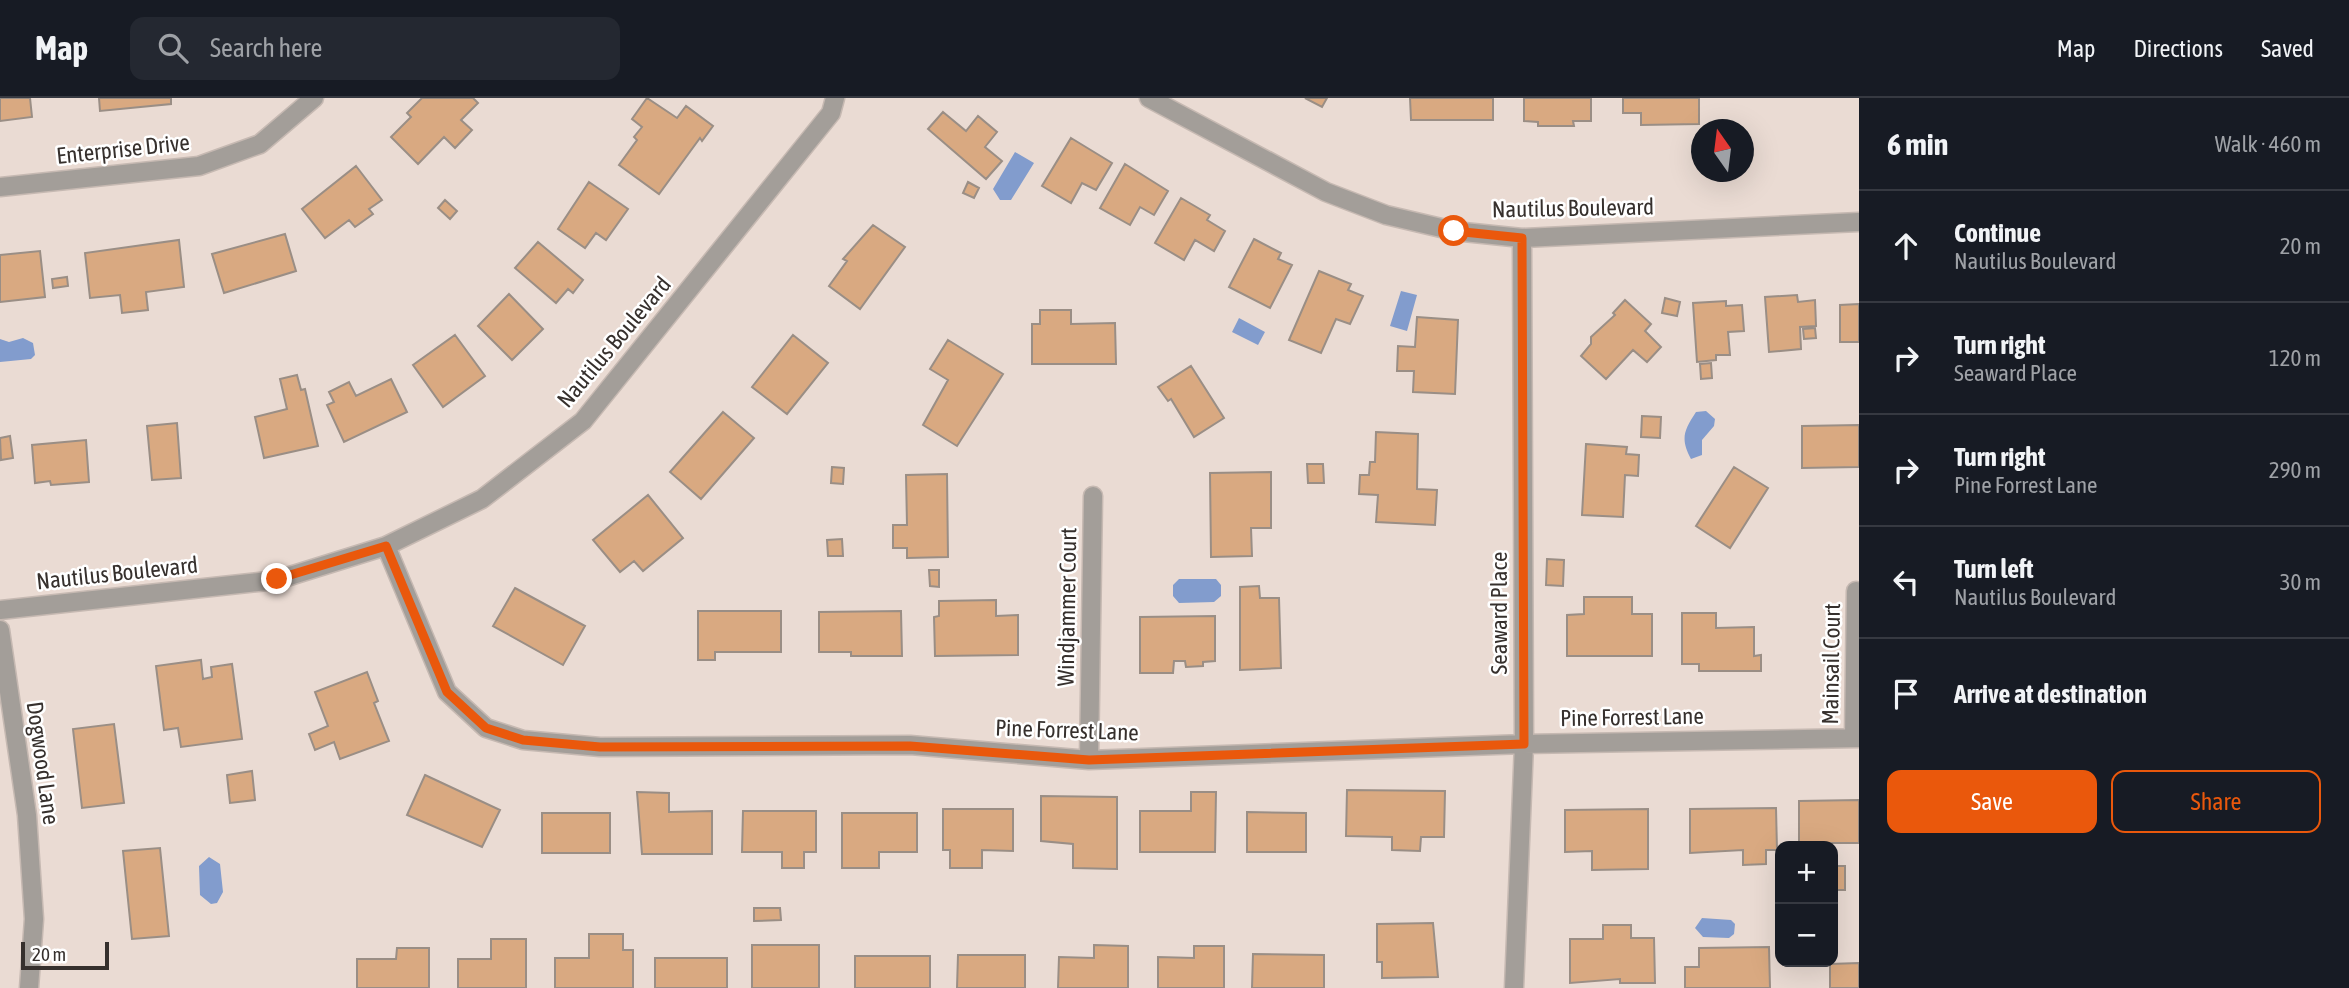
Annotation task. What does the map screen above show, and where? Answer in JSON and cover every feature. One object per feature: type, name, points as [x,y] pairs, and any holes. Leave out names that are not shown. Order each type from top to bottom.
[{"type":"street","name":"Enterprise Drive","points":[[0,187],[200,166],[260,144],[314,98]]},
{"type":"street","name":"Nautilus Boulevard","points":[[0,610],[277,579],[386,546],[482,499],[583,421],[831,113],[835,98]]},
{"type":"street","name":"Nautilus Boulevard","points":[[1149,98],[1326,192],[1386,215],[1454,231],[1522,238],[1859,222]]},
{"type":"street","name":"Seaward Place","points":[[1514,988],[1524,744],[1522,238]]},
{"type":"street","name":"Windjammer Court","points":[[1089,760],[1093,496]]},
{"type":"street","name":"Pine Forrest Lane","points":[[386,546],[447,692],[486,728],[523,740],[600,747],[910,746],[1089,760],[1524,744],[1857,738]]},
{"type":"street","name":"Mainsail Court","points":[[1856,592],[1857,738]]},
{"type":"street","name":"Dogwood Lane","points":[[0,630],[27,816],[34,919],[29,988]]},
{"type":"water","points":[[1015,152],[1034,163],[1011,200],[1000,200],[993,189]]},
{"type":"water","points":[[1401,291],[1417,295],[1407,331],[1390,326]]},
{"type":"water","points":[[1239,318],[1265,332],[1258,345],[1232,332]]},
{"type":"water","points":[[23,338],[33,343],[35,355],[31,359],[0,362],[0,339],[9,342]]},
{"type":"water","points":[[1706,411],[1715,419],[1714,426],[1702,440],[1702,455],[1691,459],[1685,446],[1686,430],[1696,412]]},
{"type":"water","points":[[1179,579],[1216,579],[1221,585],[1221,596],[1214,602],[1179,603],[1173,596],[1173,585]]},
{"type":"water","points":[[209,857],[220,864],[223,892],[217,903],[211,904],[200,895],[199,866]]},
{"type":"water","points":[[1702,918],[1731,920],[1735,924],[1734,934],[1729,938],[1703,937],[1695,928]]},
{"type":"building","points":[[0,98],[30,98],[32,117],[0,121]]},
{"type":"building","points":[[99,98],[171,98],[171,104],[100,111]]},
{"type":"building","points":[[422,98],[473,98],[478,103],[461,120],[472,130],[455,148],[444,137],[418,164],[391,137],[411,117],[407,113]]},
{"type":"building","points":[[647,98],[677,118],[686,106],[713,126],[702,141],[700,138],[659,194],[619,165],[637,140],[634,137],[642,127],[632,119]]},
{"type":"building","points":[[1305,98],[1327,98],[1322,107]]},
{"type":"building","points":[[1410,98],[1493,98],[1493,120],[1411,120]]},
{"type":"building","points":[[1524,98],[1591,98],[1591,121],[1573,121],[1574,126],[1538,126],[1538,122],[1524,121]]},
{"type":"building","points":[[1623,98],[1699,98],[1699,119],[1691,119],[1691,124],[1641,125],[1641,113],[1623,113]]},
{"type":"building","points":[[943,112],[966,131],[978,116],[997,132],[985,147],[1002,161],[986,179],[928,129]]},
{"type":"building","points":[[1071,138],[1112,163],[1096,190],[1082,183],[1071,203],[1042,186]]},
{"type":"building","points":[[1125,164],[1168,191],[1154,215],[1140,207],[1130,225],[1100,208]]},
{"type":"building","points":[[356,166],[382,200],[369,209],[373,214],[355,227],[349,220],[325,238],[302,209]]},
{"type":"building","points":[[589,182],[628,209],[606,240],[596,233],[585,248],[558,229]]},
{"type":"building","points":[[968,182],[979,188],[974,198],[963,193]]},
{"type":"building","points":[[1181,198],[1210,215],[1207,220],[1225,231],[1214,251],[1195,240],[1184,260],[1155,243]]},
{"type":"building","points":[[445,200],[457,211],[450,219],[438,208]]},
{"type":"building","points":[[873,225],[905,247],[860,309],[829,286],[847,261],[843,259]]},
{"type":"building","points":[[285,234],[296,271],[224,293],[212,254]]},
{"type":"building","points":[[1254,239],[1281,253],[1278,259],[1292,265],[1270,308],[1229,287]]},
{"type":"building","points":[[179,240],[184,287],[146,292],[148,310],[122,313],[120,295],[90,298],[85,253]]},
{"type":"building","points":[[538,242],[583,280],[573,293],[568,289],[556,303],[515,268]]},
{"type":"building","points":[[40,251],[45,297],[0,302],[0,255]]},
{"type":"building","points":[[1319,271],[1351,284],[1348,290],[1363,296],[1350,324],[1336,319],[1321,353],[1289,340]]},
{"type":"building","points":[[67,277],[68,286],[53,288],[52,279]]},
{"type":"building","points":[[509,294],[543,329],[512,360],[478,326]]},
{"type":"building","points":[[1797,295],[1798,302],[1815,300],[1816,326],[1800,327],[1801,349],[1769,352],[1765,297]]},
{"type":"building","points":[[1665,298],[1680,302],[1677,316],[1662,313]]},
{"type":"building","points":[[1625,300],[1651,324],[1645,331],[1661,347],[1647,362],[1633,350],[1606,379],[1581,356],[1591,344],[1591,337],[1615,315],[1613,313]]},
{"type":"building","points":[[1726,301],[1726,306],[1742,305],[1744,331],[1728,332],[1730,355],[1716,355],[1716,360],[1697,362],[1693,303]]},
{"type":"building","points":[[1859,304],[1859,342],[1840,342],[1840,305]]},
{"type":"building","points":[[1040,310],[1071,310],[1071,324],[1115,323],[1116,364],[1032,364],[1032,324],[1040,324]]},
{"type":"building","points":[[1417,317],[1458,320],[1455,394],[1413,392],[1414,371],[1397,371],[1398,346],[1415,347]]},
{"type":"building","points":[[1815,328],[1816,338],[1804,339],[1803,329]]},
{"type":"building","points":[[455,335],[485,376],[443,407],[413,365]]},
{"type":"building","points":[[793,335],[828,363],[787,414],[752,387]]},
{"type":"building","points":[[948,340],[1003,374],[957,446],[923,425],[948,380],[930,369]]},
{"type":"building","points":[[1711,363],[1712,378],[1701,379],[1700,364]]},
{"type":"building","points":[[1191,366],[1224,418],[1194,437],[1171,399],[1168,401],[1158,387]]},
{"type":"building","points":[[297,375],[301,390],[305,389],[318,446],[264,458],[255,417],[287,409],[280,379]]},
{"type":"building","points":[[391,379],[407,412],[344,442],[327,405],[334,402],[329,392],[349,382],[356,396]]},
{"type":"building","points":[[723,412],[754,438],[701,499],[670,472]]},
{"type":"building","points":[[1642,416],[1661,417],[1660,438],[1641,437]]},
{"type":"building","points":[[177,423],[181,478],[152,480],[147,426]]},
{"type":"building","points":[[1859,425],[1859,467],[1802,468],[1802,426]]},
{"type":"building","points":[[1376,432],[1418,434],[1417,489],[1437,490],[1435,525],[1376,522],[1378,495],[1359,494],[1360,475],[1369,475],[1370,462],[1375,462]]},
{"type":"building","points":[[10,436],[13,458],[1,460],[0,438]]},
{"type":"building","points":[[86,440],[89,482],[51,485],[50,481],[35,483],[32,445]]},
{"type":"building","points":[[1586,444],[1627,447],[1626,454],[1639,455],[1638,476],[1625,475],[1623,517],[1582,515]]},
{"type":"building","points":[[1307,464],[1323,464],[1324,483],[1308,483]]},
{"type":"building","points":[[832,467],[844,468],[843,484],[831,483]]},
{"type":"building","points":[[1734,467],[1768,488],[1730,548],[1696,526]]},
{"type":"building","points":[[1271,472],[1271,528],[1251,528],[1252,556],[1211,557],[1210,473]]},
{"type":"building","points":[[947,474],[948,557],[907,558],[907,548],[893,548],[893,525],[907,525],[906,475]]},
{"type":"building","points":[[648,495],[683,538],[643,571],[634,561],[620,572],[593,540]]},
{"type":"building","points":[[842,539],[843,556],[828,556],[827,540]]},
{"type":"building","points":[[1547,559],[1564,560],[1563,586],[1546,585]]},
{"type":"building","points":[[929,570],[939,570],[939,587],[930,586]]},
{"type":"building","points":[[1259,586],[1260,598],[1279,598],[1281,668],[1240,670],[1240,587]]},
{"type":"building","points":[[515,588],[585,626],[563,665],[493,626]]},
{"type":"building","points":[[1584,597],[1632,597],[1632,614],[1652,614],[1652,656],[1567,656],[1567,615],[1584,614]]},
{"type":"building","points":[[996,600],[996,616],[1018,615],[1018,655],[935,656],[934,617],[939,616],[939,601]]},
{"type":"building","points":[[698,611],[781,611],[781,652],[715,652],[715,660],[698,660]]},
{"type":"building","points":[[901,611],[902,656],[851,656],[851,652],[819,652],[819,612]]},
{"type":"building","points":[[1682,613],[1716,613],[1716,628],[1754,627],[1754,656],[1761,655],[1761,671],[1699,671],[1699,664],[1682,664]]},
{"type":"building","points":[[1215,616],[1215,661],[1203,662],[1203,666],[1186,667],[1185,661],[1174,661],[1173,673],[1140,673],[1140,617]]},
{"type":"building","points":[[201,660],[203,679],[212,677],[211,667],[232,664],[242,739],[181,747],[178,728],[164,730],[156,666]]},
{"type":"building","points":[[367,672],[378,701],[374,703],[389,741],[340,759],[334,742],[315,750],[309,734],[328,726],[315,692]]},
{"type":"building","points":[[114,724],[124,803],[82,808],[73,729]]},
{"type":"building","points":[[252,771],[255,800],[230,803],[227,775]]},
{"type":"building","points":[[425,775],[500,810],[482,847],[407,815]]},
{"type":"building","points":[[1347,790],[1445,791],[1444,837],[1421,837],[1420,851],[1392,850],[1392,837],[1346,836]]},
{"type":"building","points":[[637,792],[669,793],[669,812],[712,811],[712,854],[642,854]]},
{"type":"building","points":[[1191,792],[1216,792],[1215,852],[1140,852],[1140,811],[1191,811]]},
{"type":"building","points":[[1041,796],[1117,797],[1117,869],[1073,868],[1073,844],[1041,841]]},
{"type":"building","points":[[1859,800],[1859,843],[1799,841],[1799,801]]},
{"type":"building","points":[[1776,808],[1775,850],[1766,850],[1766,864],[1743,865],[1743,850],[1690,853],[1690,809]]},
{"type":"building","points":[[943,809],[1013,809],[1013,851],[982,850],[982,868],[950,868],[950,850],[943,850]]},
{"type":"building","points":[[1648,809],[1648,869],[1592,870],[1592,851],[1565,852],[1565,810]]},
{"type":"building","points":[[743,811],[816,811],[816,852],[804,852],[804,868],[782,868],[782,852],[742,852]]},
{"type":"building","points":[[1247,812],[1306,813],[1306,852],[1247,852]]},
{"type":"building","points":[[542,813],[610,813],[610,853],[542,853]]},
{"type":"building","points":[[842,813],[917,813],[917,852],[879,852],[879,868],[842,868]]},
{"type":"building","points":[[160,848],[169,936],[132,939],[123,851]]},
{"type":"building","points":[[1838,866],[1845,866],[1845,890],[1838,890]]},
{"type":"building","points":[[754,908],[780,908],[781,920],[754,921]]},
{"type":"building","points":[[1433,923],[1438,977],[1382,978],[1382,962],[1377,962],[1377,924]]},
{"type":"building","points":[[1603,925],[1631,925],[1631,938],[1654,938],[1655,983],[1620,983],[1620,979],[1570,983],[1570,939],[1603,939]]},
{"type":"building","points":[[589,934],[623,934],[623,950],[633,950],[633,988],[555,988],[555,958],[589,958]]},
{"type":"building","points":[[491,939],[526,939],[526,988],[458,988],[458,959],[491,959]]},
{"type":"building","points":[[752,945],[819,945],[819,988],[752,988]]},
{"type":"building","points":[[1094,945],[1128,946],[1128,988],[1058,988],[1059,957],[1094,958]]},
{"type":"building","points":[[1194,946],[1224,946],[1224,988],[1158,988],[1158,957],[1194,958]]},
{"type":"building","points":[[1769,947],[1770,988],[1685,988],[1685,967],[1699,967],[1699,948]]},
{"type":"building","points":[[397,948],[429,948],[429,988],[357,988],[357,959],[396,959]]},
{"type":"building","points":[[1253,954],[1324,955],[1324,988],[1252,988]]},
{"type":"building","points":[[958,955],[1025,955],[1025,988],[957,988]]},
{"type":"building","points":[[855,956],[930,956],[930,988],[855,988]]},
{"type":"building","points":[[655,958],[727,958],[727,988],[655,988]]},
{"type":"building","points":[[1859,963],[1859,988],[1830,988],[1830,967],[1838,967],[1838,964]]},
{"type":"route","points":[[277,579],[386,546],[447,692],[486,728],[523,740],[600,747],[910,746],[1089,760],[1524,744],[1522,238],[1454,231]]}]
